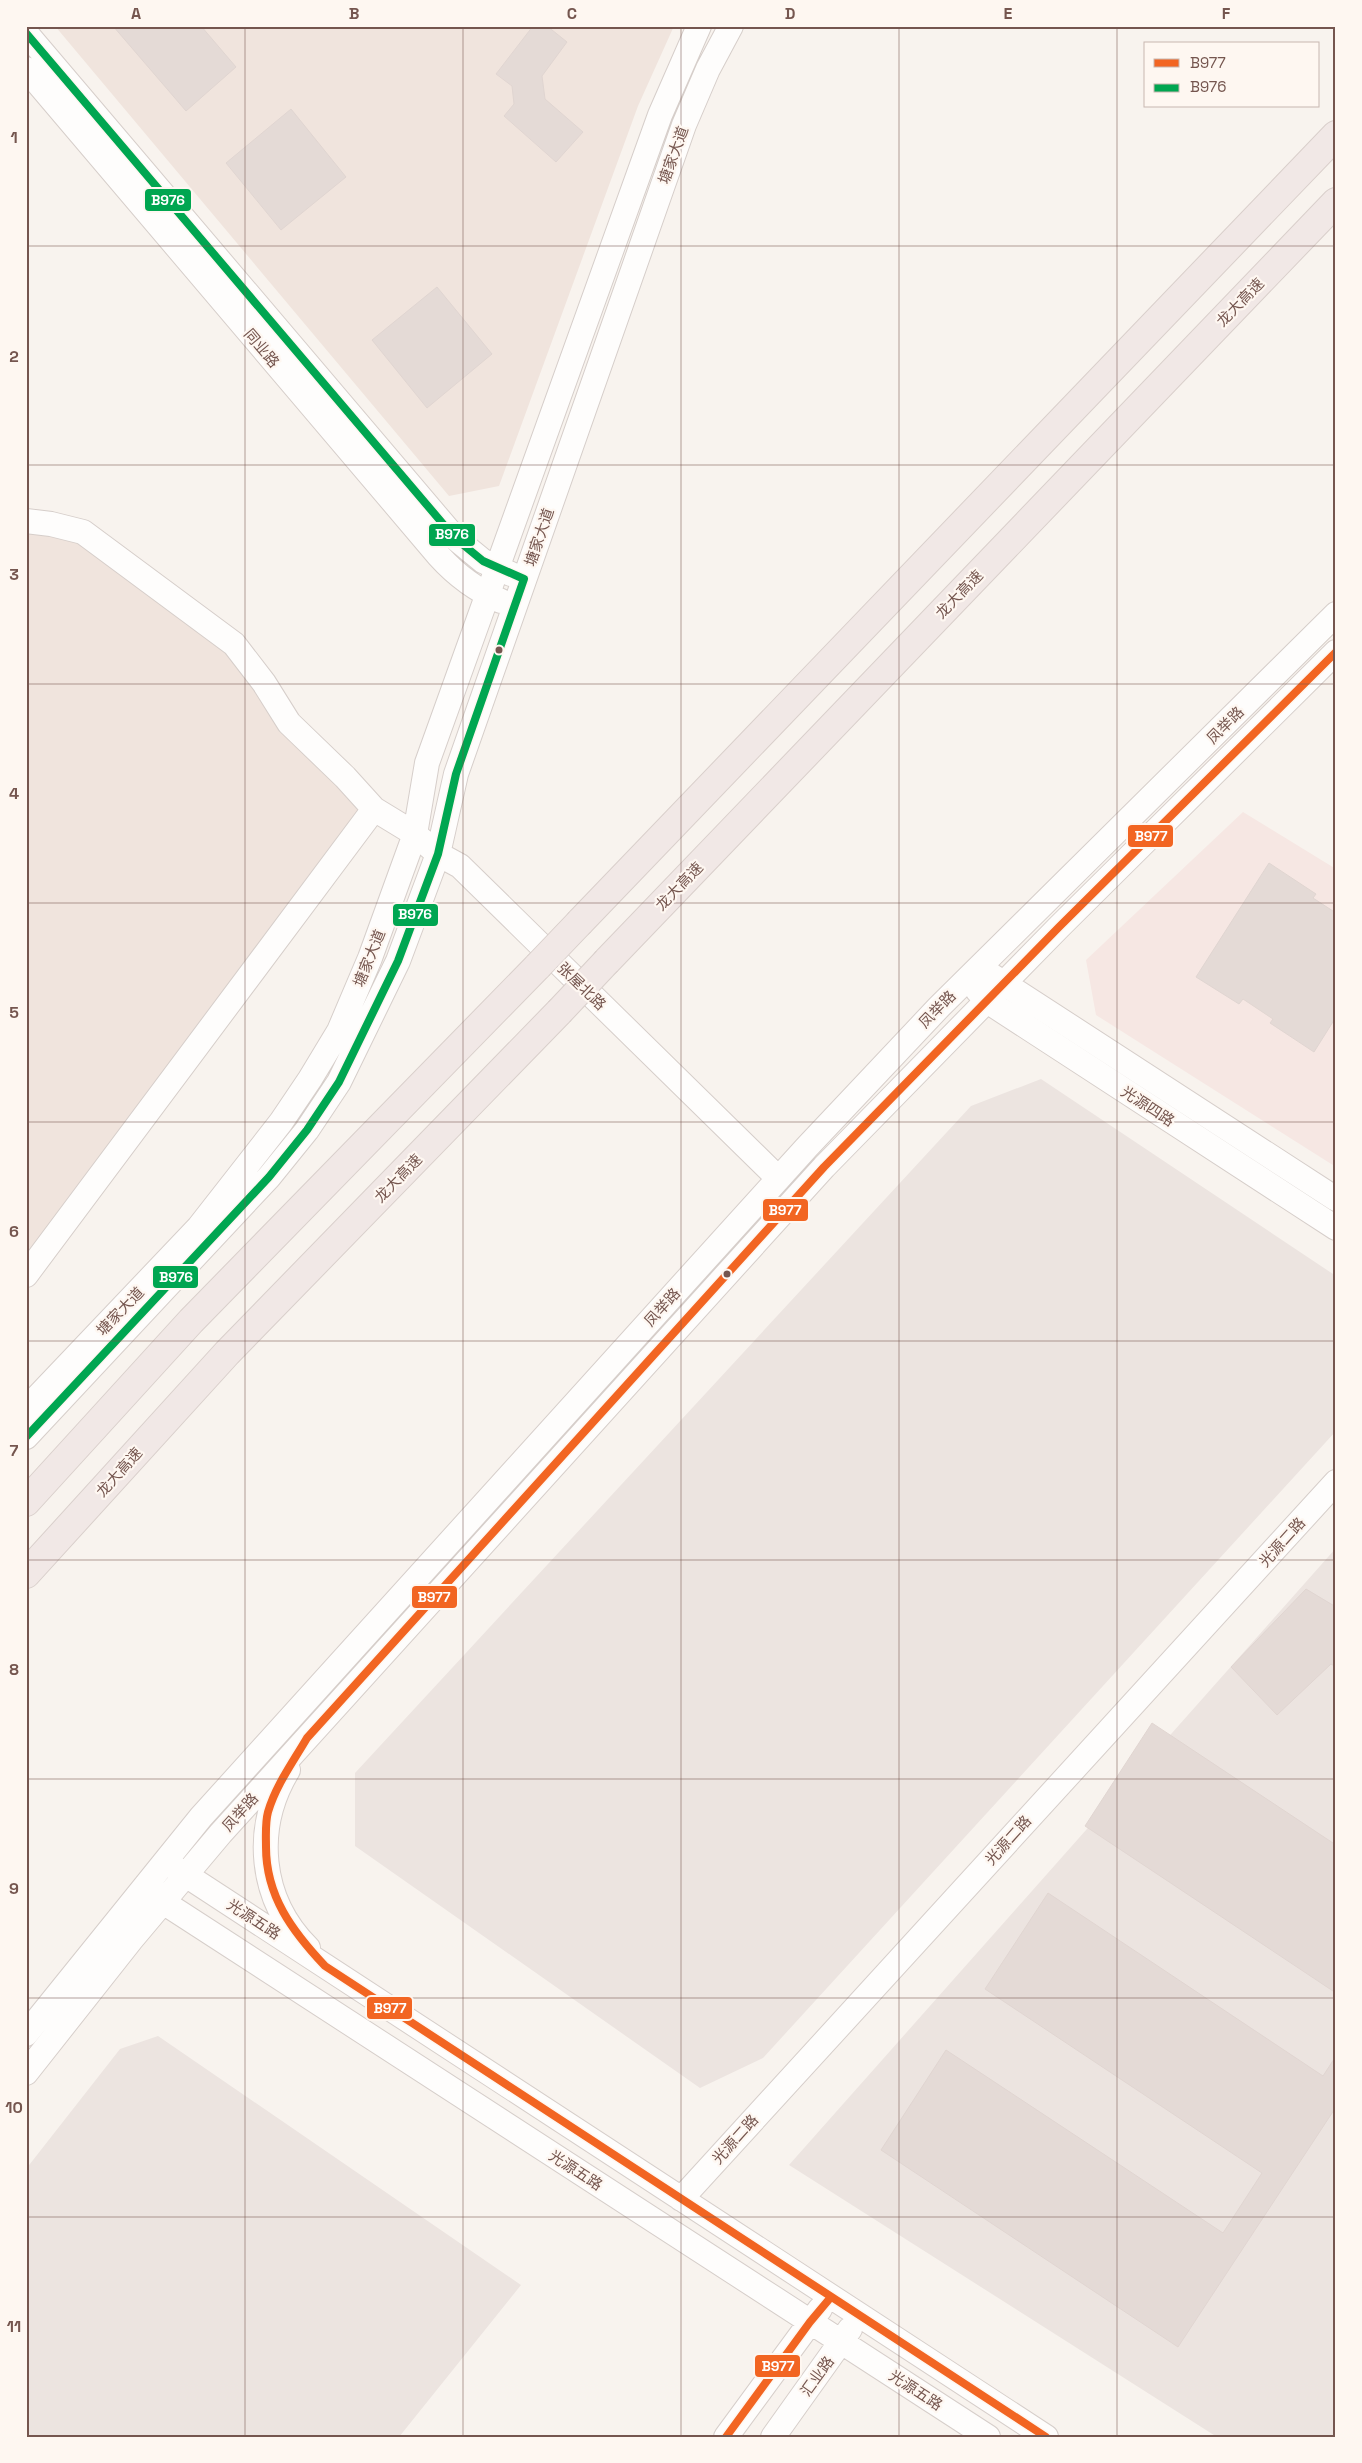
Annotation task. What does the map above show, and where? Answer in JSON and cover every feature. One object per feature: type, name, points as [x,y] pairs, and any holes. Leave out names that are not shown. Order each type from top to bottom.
[{"type":"highway","points":[[26,1502],[191,1321],[538,966],[1336,135]]},
{"type":"highway","name":"龙大高速","points":[[26,1574],[227,1353],[559,1012],[1336,202]]},
{"type":"street","name":"塘家大道","points":[[26,1409],[199,1227],[281,1122],[306,1086],[339,1031],[370,958],[415,834],[427,764],[497,568],[660,115],[699,26]]},
{"type":"street","name":"塘家大道","points":[[26,1437],[269,1178],[307,1130],[339,1082],[365,1032],[398,961],[438,854],[456,774],[684,125],[708,69],[731,26]]},
{"type":"street","name":"同业路","points":[[26,33],[454,538],[470,553],[497,568],[524,579]]},
{"type":"street","name":"同业路","points":[[26,69],[433,549],[462,578],[488,595],[515,607]]},
{"type":"street","name":"张屋北路","points":[[26,521],[51,524],[83,532],[234,644],[264,683],[289,723],[345,777],[374,809],[415,834],[438,854],[460,866],[778,1178]]},
{"type":"street","name":"凤举路","points":[[26,2034],[201,1817],[778,1178],[939,1007],[1336,614]]},
{"type":"street","name":"凤举路","points":[[26,2073],[186,1875],[307,1738],[824,1167],[1004,983],[1336,652]]},
{"type":"street","points":[[26,1275],[374,809]]},
{"type":"street","name":"光源四路","points":[[1336,1199],[1004,983],[976,970],[974,985],[987,1001],[1336,1228]]},
{"type":"street","name":"光源二路","points":[[681,2199],[1336,1482]]},
{"type":"street","points":[[307,1738],[284,1777],[268,1814],[265,1863],[277,1904],[300,1940],[325,1966]]},
{"type":"street","name":"光源五路","points":[[988,2437],[163,1902],[155,1893],[158,1870],[186,1875],[1046,2437]]},
{"type":"street","points":[[726,2437],[810,2322],[831,2297]]},
{"type":"street","name":"汇业路","points":[[773,2437],[842,2342],[858,2314]]},
{"type":"shaded area","points":[[55,26],[674,26],[638,106],[499,486],[449,496]]},
{"type":"shaded area","points":[[26,521],[51,524],[234,644],[374,809],[26,1275]]},
{"type":"shaded area","points":[[1243,812],[1336,869],[1336,1167],[1096,1015],[1086,960]]},
{"type":"shaded area","points":[[1041,1079],[1336,1276],[1336,1431],[763,2058],[700,2088],[355,1846],[355,1773],[971,1106]]},
{"type":"shaded area","points":[[1336,1548],[1336,2437],[1217,2437],[789,2165]]},
{"type":"shaded area","points":[[158,2036],[521,2285],[399,2437],[26,2437],[26,2169],[120,2049]]},
{"type":"building","points":[[113,26],[201,26],[236,67],[186,111]]},
{"type":"building","points":[[533,26],[547,26],[567,42],[542,76],[545,99],[583,132],[556,162],[504,116],[514,104],[512,86],[496,74]]},
{"type":"building","points":[[291,109],[346,177],[281,230],[226,163]]},
{"type":"building","points":[[437,287],[492,354],[427,408],[372,340]]},
{"type":"building","points":[[1269,863],[1316,894],[1313,898],[1336,913],[1336,1017],[1314,1052],[1270,1023],[1273,1019],[1243,999],[1239,1004],[1196,977]]},
{"type":"building","points":[[1306,1589],[1336,1607],[1336,1667],[1331,1664],[1277,1715],[1231,1667]]},
{"type":"building","points":[[1152,1723],[1336,1845],[1336,1993],[1085,1826]]},
{"type":"building","points":[[1048,1893],[1323,2076],[1336,2056],[1336,2107],[1178,2347],[881,2150],[946,2050],[1223,2233],[1262,2173],[985,1989]]},
{"type":"transit line","name":"B976","points":[[26,33],[455,538],[483,561],[524,579],[456,774],[438,854],[398,961],[339,1082],[307,1130],[269,1177],[26,1437]]},
{"type":"transit line","name":"B977","points":[[1046,2437],[325,1966],[292,1926],[276,1897],[267,1865],[267,1816],[280,1783],[307,1738],[824,1167],[1059,927],[1336,652]]},
{"type":"transit line","name":"B977","points":[[726,2437],[810,2322],[831,2297]]}]
